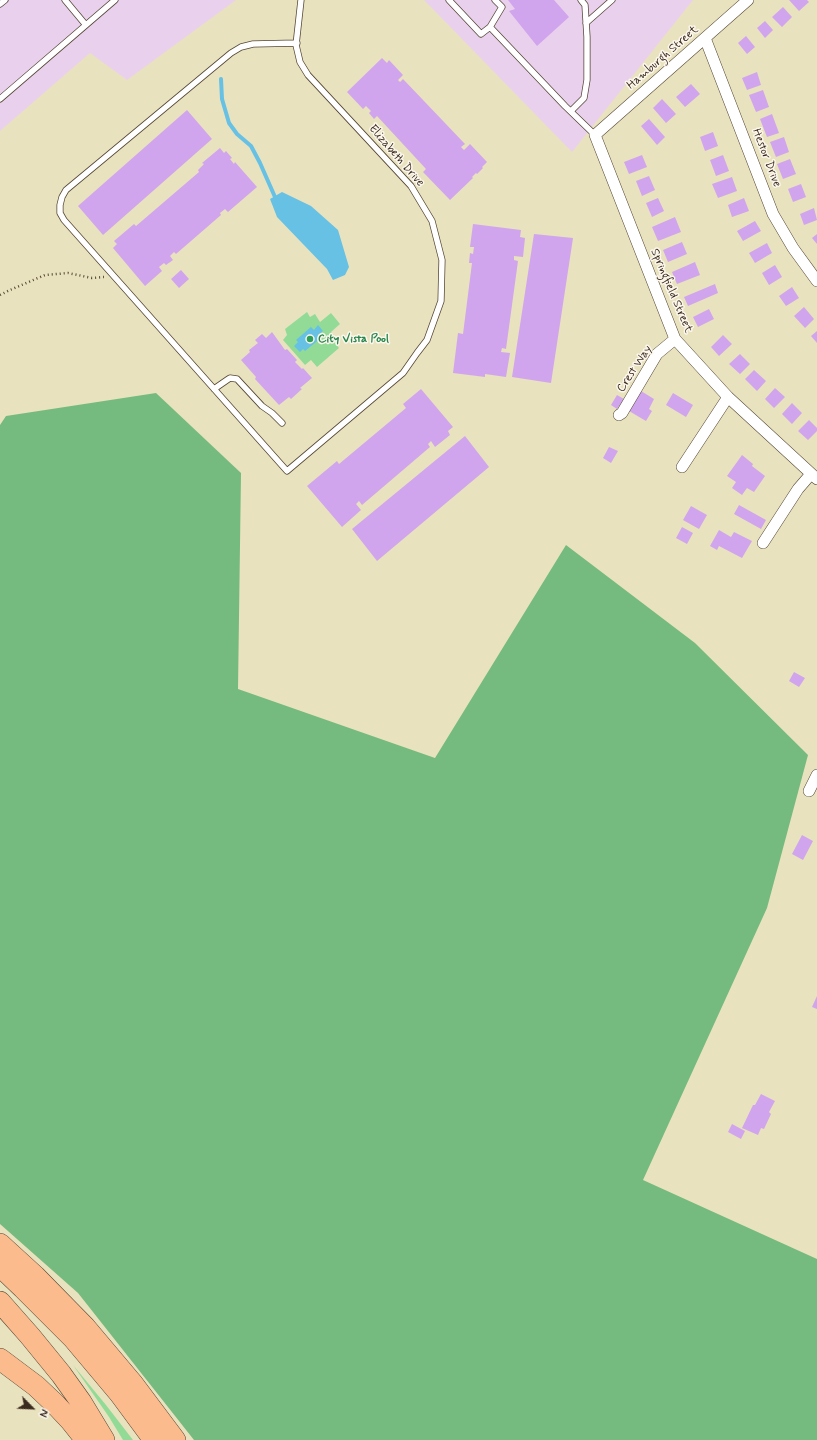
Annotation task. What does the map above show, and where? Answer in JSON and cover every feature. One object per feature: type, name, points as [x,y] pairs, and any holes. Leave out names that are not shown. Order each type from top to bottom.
[{"type":"highway","points":[[0,1244],[35,1276],[90,1333],[133,1384],[175,1440]]},
{"type":"highway","points":[[0,1266],[73,1338],[120,1394],[154,1440]]},
{"type":"highway","points":[[0,1302],[61,1374],[81,1402],[104,1440]]},
{"type":"highway","points":[[0,1359],[31,1382],[54,1402],[86,1440]]},
{"type":"street","name":"Hamburgh Street","points":[[595,135],[748,0]]},
{"type":"street","name":"Hestor Drive","points":[[705,38],[773,214],[817,281]]},
{"type":"street","name":"Springfield Street","points":[[595,135],[675,339],[728,397],[814,477]]},
{"type":"street","name":"Crest Way","points":[[619,415],[622,413],[657,354],[675,339]]},
{"type":"street","points":[[682,467],[728,397]]},
{"type":"street","points":[[763,543],[798,489],[814,477]]},
{"type":"street","points":[[809,791],[817,775]]},
{"type":"lane","points":[[0,4],[5,0]]},
{"type":"lane","points":[[65,0],[85,24]]},
{"type":"lane","points":[[0,99],[85,24],[115,0]]},
{"type":"lane","name":"Elizabeth Drive","points":[[214,389],[287,471],[403,373],[427,340],[441,301],[442,260],[432,221],[411,186],[308,75],[300,62],[297,43],[301,0]]},
{"type":"lane","points":[[449,0],[482,34],[490,27],[502,7],[495,0]]},
{"type":"lane","points":[[571,111],[584,98],[587,80],[585,5],[581,0]]},
{"type":"lane","points":[[586,23],[612,0]]},
{"type":"lane","points":[[490,27],[595,135]]},
{"type":"lane","points":[[282,424],[237,380],[230,378],[214,389],[64,220],[60,213],[60,205],[66,190],[231,53],[241,47],[253,44],[297,43]]},
{"type":"path","points":[[0,296],[10,290],[45,276],[68,273],[92,278],[104,277],[111,273]]},
{"type":"shaded area","points":[[0,0],[236,0],[127,80],[90,53],[0,131]]},
{"type":"shaded area","points":[[424,0],[693,0],[572,152]]},
{"type":"green space","name":"City Vista Pool","points":[[307,312],[310,317],[315,314],[320,322],[331,313],[340,324],[331,332],[336,338],[334,342],[339,348],[317,367],[311,360],[305,365],[283,340],[287,335],[285,329]]},
{"type":"green space","points":[[156,393],[241,473],[238,689],[435,758],[566,545],[695,643],[808,755],[767,908],[643,1180],[817,1259],[817,1440],[194,1440],[78,1293],[0,1224],[0,425],[6,416]]},
{"type":"green space","points":[[73,1365],[106,1405],[133,1440],[123,1440]]},
{"type":"water","points":[[282,192],[311,206],[338,230],[349,267],[345,275],[333,280],[327,269],[277,217],[270,199]]},
{"type":"water","points":[[318,325],[323,331],[318,335],[321,338],[305,351],[303,349],[300,352],[294,346],[298,342],[296,340],[311,327],[314,330]]},
{"type":"building","points":[[508,0],[554,0],[569,17],[537,46],[509,11],[515,9]]},
{"type":"building","points":[[789,0],[807,0],[809,2],[799,11]]},
{"type":"building","points":[[783,7],[792,17],[782,27],[772,17]]},
{"type":"building","points":[[765,21],[773,30],[765,38],[757,28]]},
{"type":"building","points":[[746,36],[755,47],[747,54],[738,43]]},
{"type":"building","points":[[382,58],[387,63],[389,60],[403,75],[398,80],[400,82],[403,79],[465,144],[461,147],[464,150],[470,144],[487,162],[482,167],[483,168],[477,174],[476,173],[472,177],[473,178],[450,200],[423,172],[426,169],[377,116],[374,119],[369,113],[371,111],[366,106],[363,109],[347,92]]},
{"type":"building","points":[[757,72],[761,85],[747,90],[742,78]]},
{"type":"building","points":[[691,84],[700,94],[685,107],[676,97]]},
{"type":"building","points":[[763,90],[769,107],[756,112],[749,95]]},
{"type":"building","points":[[662,99],[676,114],[666,123],[653,108]]},
{"type":"building","points":[[187,110],[212,139],[103,235],[78,206]]},
{"type":"building","points":[[772,114],[779,133],[767,137],[760,119]]},
{"type":"building","points":[[649,119],[665,137],[657,145],[641,126]]},
{"type":"building","points":[[713,132],[718,146],[705,151],[700,137]]},
{"type":"building","points":[[784,137],[789,152],[776,157],[770,142]]},
{"type":"building","points":[[220,148],[224,153],[226,151],[232,158],[230,159],[234,164],[235,162],[257,187],[228,212],[225,209],[220,213],[221,215],[176,254],[174,252],[170,256],[173,260],[166,265],[164,263],[159,267],[162,271],[145,286],[113,248],[117,244],[114,241],[134,224],[136,226],[199,172],[198,170],[204,164],[202,163]]},
{"type":"building","points":[[642,155],[647,167],[629,174],[624,162]]},
{"type":"building","points":[[723,155],[729,171],[716,176],[710,160]]},
{"type":"building","points":[[790,159],[796,174],[783,179],[777,164]]},
{"type":"building","points":[[649,176],[655,190],[642,196],[636,181]]},
{"type":"building","points":[[732,177],[737,191],[718,198],[712,184]]},
{"type":"building","points":[[801,184],[806,197],[793,202],[788,189]]},
{"type":"building","points":[[658,198],[664,211],[652,217],[646,203]]},
{"type":"building","points":[[744,198],[749,211],[732,217],[728,205]]},
{"type":"building","points":[[814,208],[817,220],[804,225],[800,214]]},
{"type":"building","points":[[675,217],[681,232],[658,241],[652,227]]},
{"type":"building","points":[[755,221],[761,231],[743,241],[737,231]]},
{"type":"building","points":[[473,224],[521,230],[520,237],[525,238],[523,257],[514,256],[514,260],[518,261],[506,349],[502,348],[501,352],[510,353],[506,377],[485,374],[485,377],[453,373],[458,333],[463,334],[472,263],[469,263],[470,253],[473,254],[474,247],[470,247]]},
{"type":"building","points":[[534,234],[573,238],[551,383],[512,377]]},
{"type":"building","points":[[817,234],[817,244],[812,238]]},
{"type":"building","points":[[682,242],[687,254],[668,262],[663,250]]},
{"type":"building","points":[[767,243],[772,253],[755,263],[749,253]]},
{"type":"building","points":[[695,262],[700,275],[677,284],[672,272]]},
{"type":"building","points":[[775,265],[782,277],[769,285],[762,273]]},
{"type":"building","points":[[181,270],[189,279],[179,288],[171,279]]},
{"type":"building","points":[[715,284],[718,293],[688,306],[684,297]]},
{"type":"building","points":[[792,287],[799,298],[786,306],[779,296]]},
{"type":"building","points":[[804,307],[814,319],[805,328],[794,316]]},
{"type":"building","points":[[709,309],[714,319],[698,327],[693,317]]},
{"type":"building","points":[[817,331],[817,343],[811,336]]},
{"type":"building","points":[[272,332],[285,350],[287,349],[297,360],[295,362],[312,378],[300,388],[302,389],[291,399],[289,397],[279,405],[255,379],[256,377],[241,360],[250,352],[249,350],[258,343],[255,340],[262,334],[266,338]]},
{"type":"building","points":[[723,335],[732,344],[719,356],[711,347]]},
{"type":"building","points":[[740,354],[750,364],[740,374],[729,364]]},
{"type":"building","points":[[754,370],[766,381],[757,391],[745,379]]},
{"type":"building","points":[[775,388],[785,397],[774,408],[765,399]]},
{"type":"building","points":[[421,389],[453,427],[448,431],[450,435],[435,447],[431,441],[428,444],[430,447],[362,505],[359,501],[356,504],[361,510],[342,527],[307,486],[337,461],[339,464],[406,408],[403,404]]},
{"type":"building","points":[[641,391],[654,399],[649,409],[652,411],[646,421],[629,411]]},
{"type":"building","points":[[673,393],[693,405],[686,417],[666,405]]},
{"type":"building","points":[[617,395],[624,399],[617,409],[611,405]]},
{"type":"building","points":[[792,403],[802,413],[792,424],[782,414]]},
{"type":"building","points":[[809,420],[817,428],[817,431],[808,440],[798,431]]},
{"type":"building","points":[[465,436],[489,467],[377,561],[352,529]]},
{"type":"building","points":[[609,447],[618,451],[611,463],[603,458]]},
{"type":"building","points":[[742,455],[753,464],[752,466],[765,476],[754,492],[747,488],[742,495],[732,488],[736,482],[727,476]]},
{"type":"building","points":[[739,505],[766,520],[761,529],[734,514]]},
{"type":"building","points":[[691,506],[707,515],[699,529],[683,520]]},
{"type":"building","points":[[682,527],[693,533],[687,544],[676,538]]},
{"type":"building","points":[[719,530],[731,537],[734,532],[752,541],[742,558],[719,546],[717,550],[710,546]]},
{"type":"building","points":[[794,672],[805,678],[799,687],[789,681]]},
{"type":"building","points":[[802,835],[813,841],[803,860],[792,854]]},
{"type":"building","points":[[817,996],[817,1009],[812,1007]]},
{"type":"building","points":[[761,1094],[775,1101],[769,1112],[771,1114],[764,1129],[761,1128],[758,1135],[742,1128],[753,1105],[755,1105]]},
{"type":"building","points":[[732,1124],[745,1131],[741,1139],[728,1132]]},
{"type":"waterway","points":[[221,79],[222,99],[229,123],[237,134],[251,146],[275,197]]},
{"type":"place","name":"City Vista Pool","points":[[310,339]]}]
